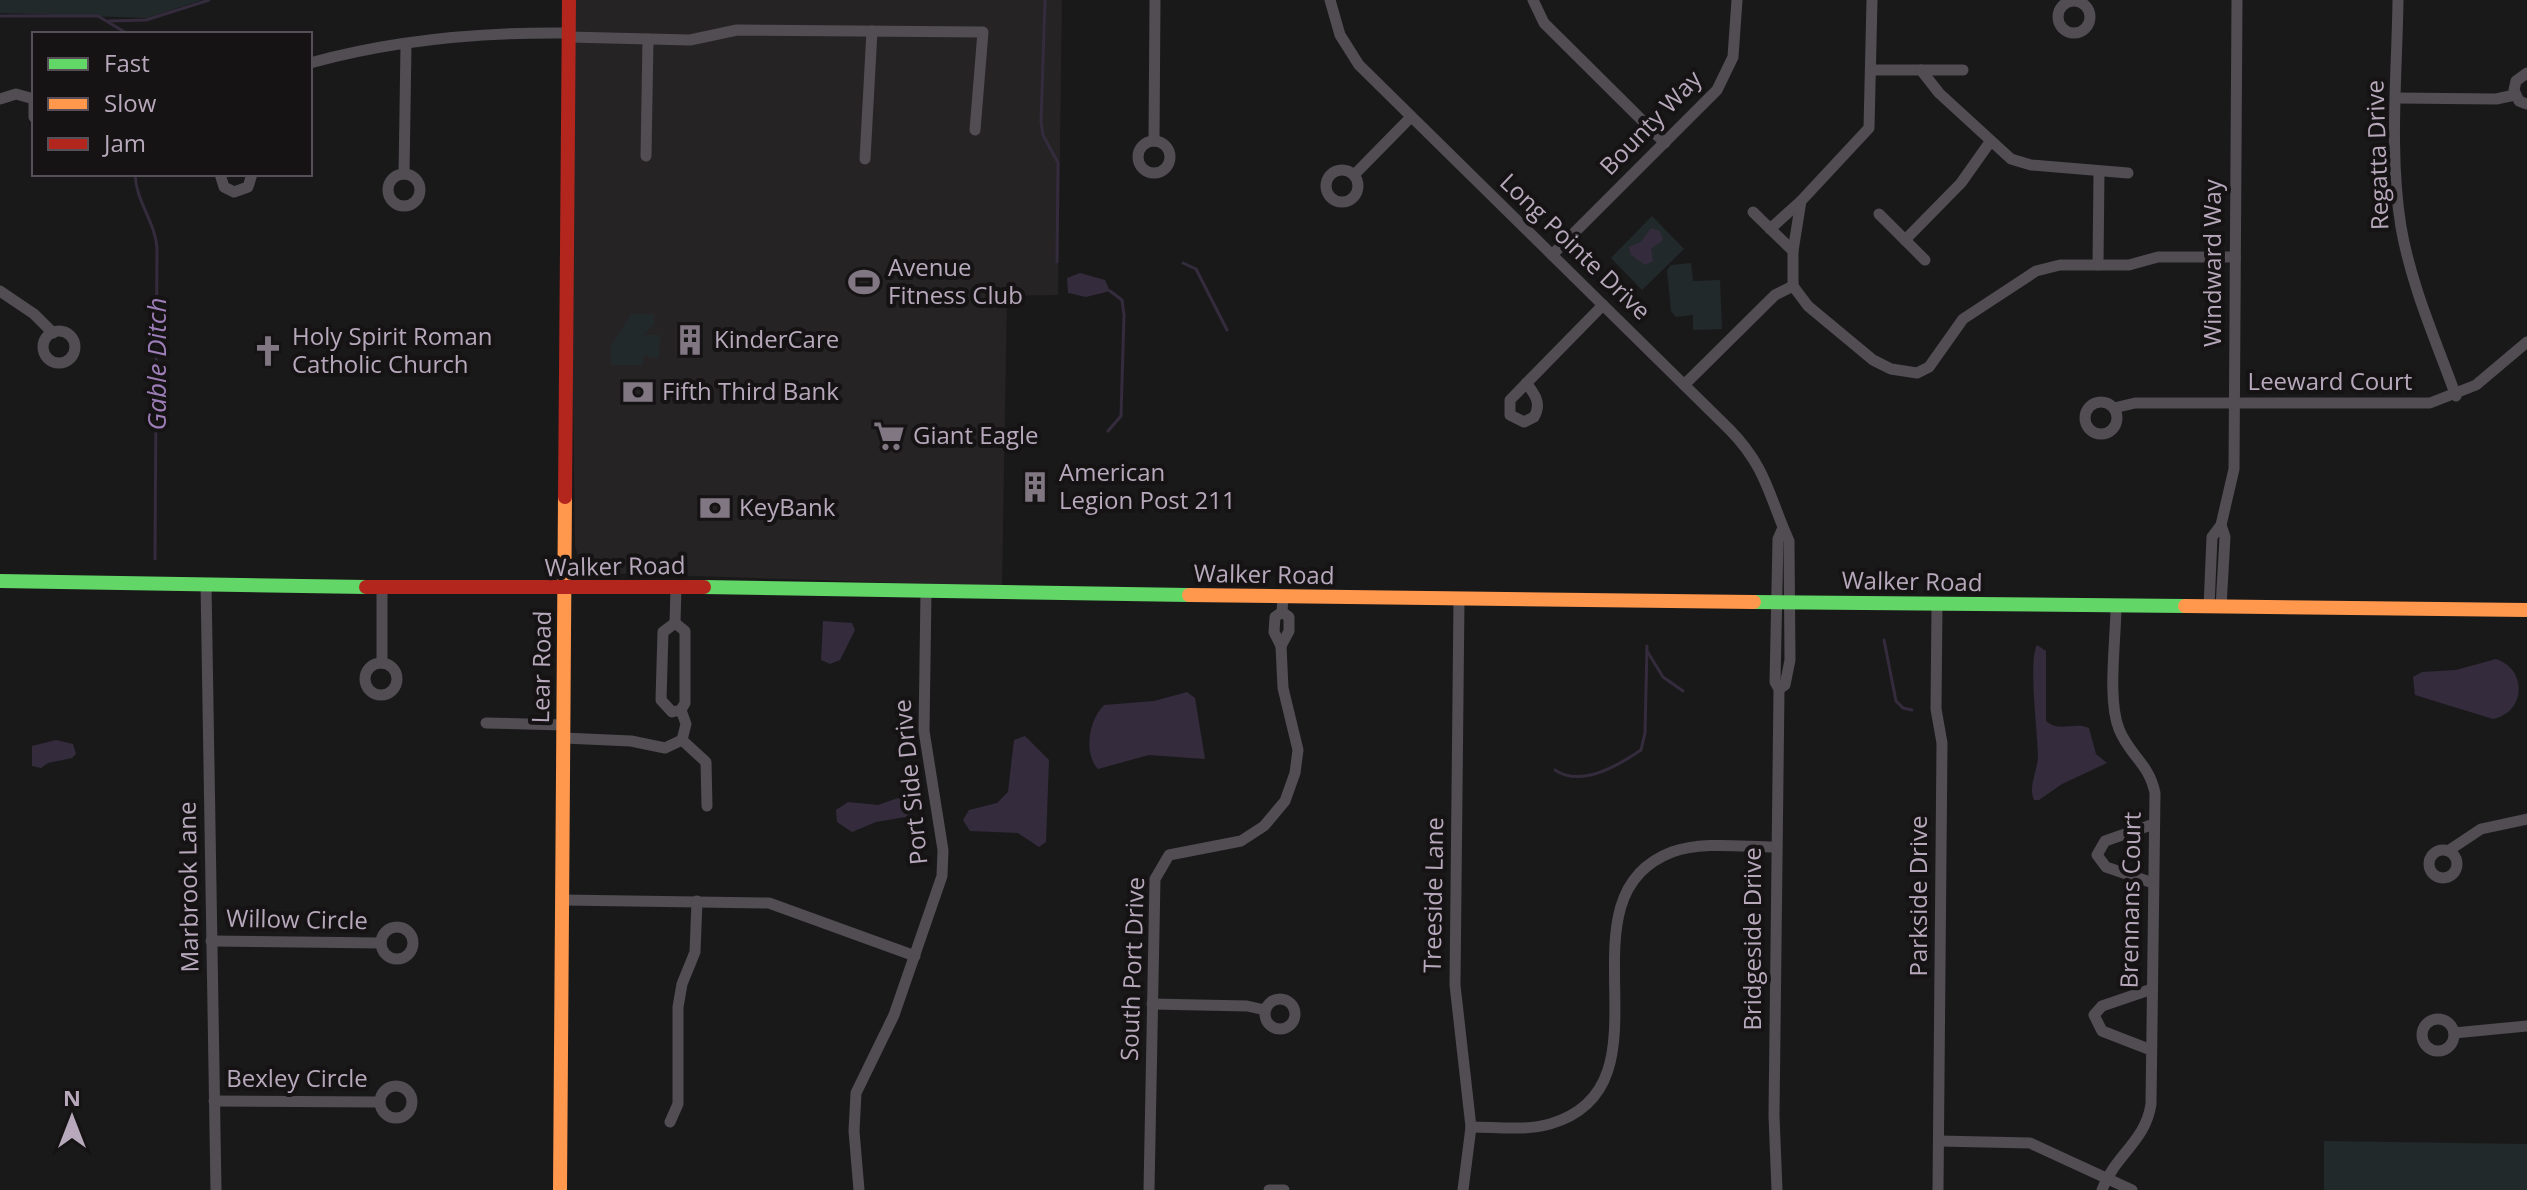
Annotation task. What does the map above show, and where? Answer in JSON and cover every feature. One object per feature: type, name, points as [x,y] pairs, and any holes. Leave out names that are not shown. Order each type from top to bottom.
[{"type":"street","name":"Lear Road","points":[[560,1190],[569,0]]},
{"type":"street","points":[[1154,141],[1155,0]]},
{"type":"street","name":"Long Pointe Drive","points":[[1330,0],[1336,24],[1352,56],[1742,442],[1758,464],[1774,496],[1782,530],[1778,539],[1783,602]]},
{"type":"street","points":[[1533,0],[1544,23],[1665,143]]},
{"type":"street","name":"Bounty Way","points":[[1552,255],[1665,143],[1724,79],[1735,51],[1737,0]]},
{"type":"street","points":[[1770,229],[1867,133],[1872,0]]},
{"type":"street","name":"Windward Way","points":[[2215,607],[2210,549],[2214,531],[2221,525],[2233,477],[2237,0]]},
{"type":"street","name":"Regatta Drive","points":[[2398,0],[2396,174],[2401,228],[2417,288],[2456,396]]},
{"type":"street","points":[[312,63],[495,33],[690,40],[737,30],[983,32],[975,130]]},
{"type":"street","points":[[865,159],[872,31]]},
{"type":"street","points":[[646,156],[648,39]]},
{"type":"street","points":[[404,174],[406,45]]},
{"type":"street","points":[[1871,70],[1963,70]]},
{"type":"street","points":[[1921,70],[2004,154],[2025,164],[2128,173]]},
{"type":"street","points":[[2515,95],[2516,81],[2527,73]]},
{"type":"street","points":[[0,99],[16,94],[32,98]]},
{"type":"street","points":[[2397,98],[2496,99],[2515,95],[2527,104]]},
{"type":"street","points":[[1354,175],[1411,117]]},
{"type":"street","points":[[1905,240],[1961,183],[1990,142]]},
{"type":"street","points":[[2098,265],[2099,171]]},
{"type":"street","points":[[221,176],[224,187],[234,192],[248,187],[251,176]]},
{"type":"street","points":[[1801,201],[1793,251],[1793,286],[1808,306],[1873,360],[1891,369],[1917,373],[1927,369],[1963,319],[2030,275],[2060,265],[2129,265],[2167,257],[2235,257]]},
{"type":"street","points":[[1753,212],[1793,251]]},
{"type":"street","points":[[1879,214],[1925,260]]},
{"type":"street","points":[[1684,385],[1775,295],[1793,286]]},
{"type":"street","points":[[0,291],[34,314],[53,333]]},
{"type":"street","points":[[1526,383],[1603,305]]},
{"type":"street","name":"Leeward Court","points":[[2114,408],[2135,403],[2419,404],[2456,396],[2486,379],[2527,342]]},
{"type":"street","name":"Walker Road","points":[[0,581],[535,590],[676,587],[1282,604],[1459,599],[2527,610]]},
{"type":"street","name":"Marbrook Lane","points":[[206,584],[216,1190]]},
{"type":"street","points":[[382,586],[382,663]]},
{"type":"street","points":[[675,623],[676,587]]},
{"type":"street","name":"Port Side Drive","points":[[859,1190],[854,1131],[856,1093],[894,1015],[940,889],[943,862],[924,722],[926,592]]},
{"type":"street","name":"Treeside Lane","points":[[1459,599],[1455,985],[1471,1127],[1463,1190]]},
{"type":"street","name":"Bridgeside Drive","points":[[1777,1190],[1774,1116],[1775,847],[1779,689],[1775,682],[1783,602]]},
{"type":"street","name":"South Port Drive","points":[[1149,1190],[1154,885],[1162,862],[1180,851],[1215,849],[1248,837],[1280,807],[1293,780],[1298,744],[1283,688],[1281,646],[1274,627],[1282,604]]},
{"type":"street","name":"Parkside Drive","points":[[1937,604],[1936,709],[1942,743],[1938,1190]]},
{"type":"street","name":"Brennans Court","points":[[2104,1184],[2147,1124],[2151,1050],[2152,782],[2143,760],[2126,742],[2116,720],[2116,606]]},
{"type":"street","points":[[675,623],[663,632],[661,700],[667,710],[681,710]]},
{"type":"street","points":[[675,623],[685,631],[685,703],[681,710],[686,724],[682,740]]},
{"type":"street","points":[[486,723],[564,731],[665,748],[682,740]]},
{"type":"street","points":[[682,740],[706,762],[707,806]]},
{"type":"street","points":[[2448,851],[2481,829],[2527,819]]},
{"type":"street","points":[[2153,883],[2106,867],[2097,855],[2099,844],[2154,824]]},
{"type":"street","points":[[1471,1127],[1548,1125],[1569,1116],[1598,1091],[1614,1048],[1617,919],[1628,890],[1648,867],[1667,854],[1689,848],[1775,847]]},
{"type":"street","points":[[563,900],[769,903],[915,956]]},
{"type":"street","points":[[670,1122],[678,1104],[679,996],[695,952],[697,901]]},
{"type":"street","name":"Willow Circle","points":[[211,941],[381,943]]},
{"type":"street","points":[[2151,1050],[2102,1031],[2094,1015],[2102,1006],[2152,989]]},
{"type":"street","points":[[1152,1004],[1247,1006],[1265,1010]]},
{"type":"street","points":[[2454,1033],[2527,1026]]},
{"type":"street","name":"Bexley Circle","points":[[214,1101],[379,1102]]},
{"type":"street","points":[[1939,1141],[2030,1143],[2104,1184],[2132,1190]]},
{"type":"street","points":[[1269,1190],[1284,1190]]},
{"type":"shaded area","points":[[0,0],[202,0],[147,18],[0,13]]},
{"type":"shaded area","points":[[575,0],[1062,0],[1058,295],[1007,296],[1002,586],[602,573],[581,564],[575,546],[572,313]]},
{"type":"shaded area","points":[[1652,216],[1684,249],[1642,290],[1611,258]]},
{"type":"shaded area","points":[[1651,228],[1660,231],[1663,240],[1651,249],[1653,261],[1645,265],[1631,255],[1629,247],[1641,242]]},
{"type":"shaded area","points":[[1691,263],[1693,281],[1720,280],[1722,329],[1693,330],[1693,315],[1676,317],[1671,311],[1667,270],[1671,265]]},
{"type":"shaded area","points":[[1080,273],[1105,280],[1110,291],[1086,297],[1068,293],[1067,278]]},
{"type":"shaded area","points":[[631,314],[654,314],[654,324],[643,335],[660,335],[659,359],[644,355],[643,365],[611,365],[611,346]]},
{"type":"shaded area","points":[[823,621],[852,623],[855,630],[840,660],[830,664],[821,660]]},
{"type":"shaded area","points":[[2037,645],[2046,651],[2046,721],[2056,726],[2089,728],[2096,754],[2107,763],[2034,800],[2032,785],[2038,757],[2033,666]]},
{"type":"shaded area","points":[[2496,659],[2506,664],[2518,681],[2517,700],[2504,715],[2493,719],[2415,695],[2413,677],[2422,672],[2456,670]]},
{"type":"shaded area","points":[[1187,692],[1195,698],[1205,759],[1149,755],[1098,769],[1089,746],[1095,719],[1104,705],[1154,701]]},
{"type":"shaded area","points":[[1025,736],[1049,760],[1046,842],[1039,847],[1018,833],[970,831],[963,820],[969,810],[997,803],[1008,792],[1014,740]]},
{"type":"shaded area","points":[[56,740],[73,744],[76,754],[41,768],[32,766],[32,746]]},
{"type":"shaded area","points":[[898,798],[912,805],[911,816],[876,822],[852,832],[837,822],[836,810],[848,802],[878,805]]},
{"type":"shaded area","points":[[2324,1141],[2527,1144],[2527,1190],[2324,1190]]},
{"type":"waterway","points":[[108,21],[146,20],[209,0]]},
{"type":"waterway","points":[[1045,0],[1041,122],[1043,135],[1058,163],[1057,262]]},
{"type":"waterway","name":"Gable Ditch","points":[[0,16],[98,16],[125,32]]},
{"type":"waterway","name":"Gable Ditch","points":[[135,176],[157,248],[155,559]]},
{"type":"waterway","points":[[1183,263],[1196,269],[1227,330]]},
{"type":"waterway","points":[[1108,431],[1121,416],[1124,315],[1122,300],[1110,291]]},
{"type":"waterway","points":[[1884,640],[1896,701],[1903,708],[1912,710]]},
{"type":"waterway","points":[[1555,770],[1565,775],[1588,776],[1611,768],[1641,750],[1645,733],[1647,646]]},
{"type":"waterway","points":[[1647,651],[1663,677],[1683,691]]},
{"type":"traffic: fast","points":[[0,581],[366,587]]},
{"type":"traffic: fast","points":[[704,587],[1189,595]]},
{"type":"traffic: fast","points":[[1754,602],[2185,606]]},
{"type":"traffic: slow","points":[[560,1190],[565,497]]},
{"type":"traffic: slow","points":[[1189,595],[1754,602]]},
{"type":"traffic: slow","points":[[2185,606],[2527,610]]},
{"type":"traffic: jam","points":[[565,497],[569,0]]},
{"type":"traffic: jam","points":[[366,587],[704,587]]},
{"type":"place","name":"Avenue Fitness Club","points":[[864,282]]},
{"type":"place","name":"KinderCare","points":[[690,340]]},
{"type":"place","name":"Holy Spirit Roman Catholic Church","points":[[268,351]]},
{"type":"place","name":"Fifth Third Bank","points":[[638,392]]},
{"type":"place","name":"Giant Eagle","points":[[889,436]]},
{"type":"place","name":"American Legion Post 211","points":[[1035,487]]},
{"type":"place","name":"KeyBank","points":[[715,508]]}]
